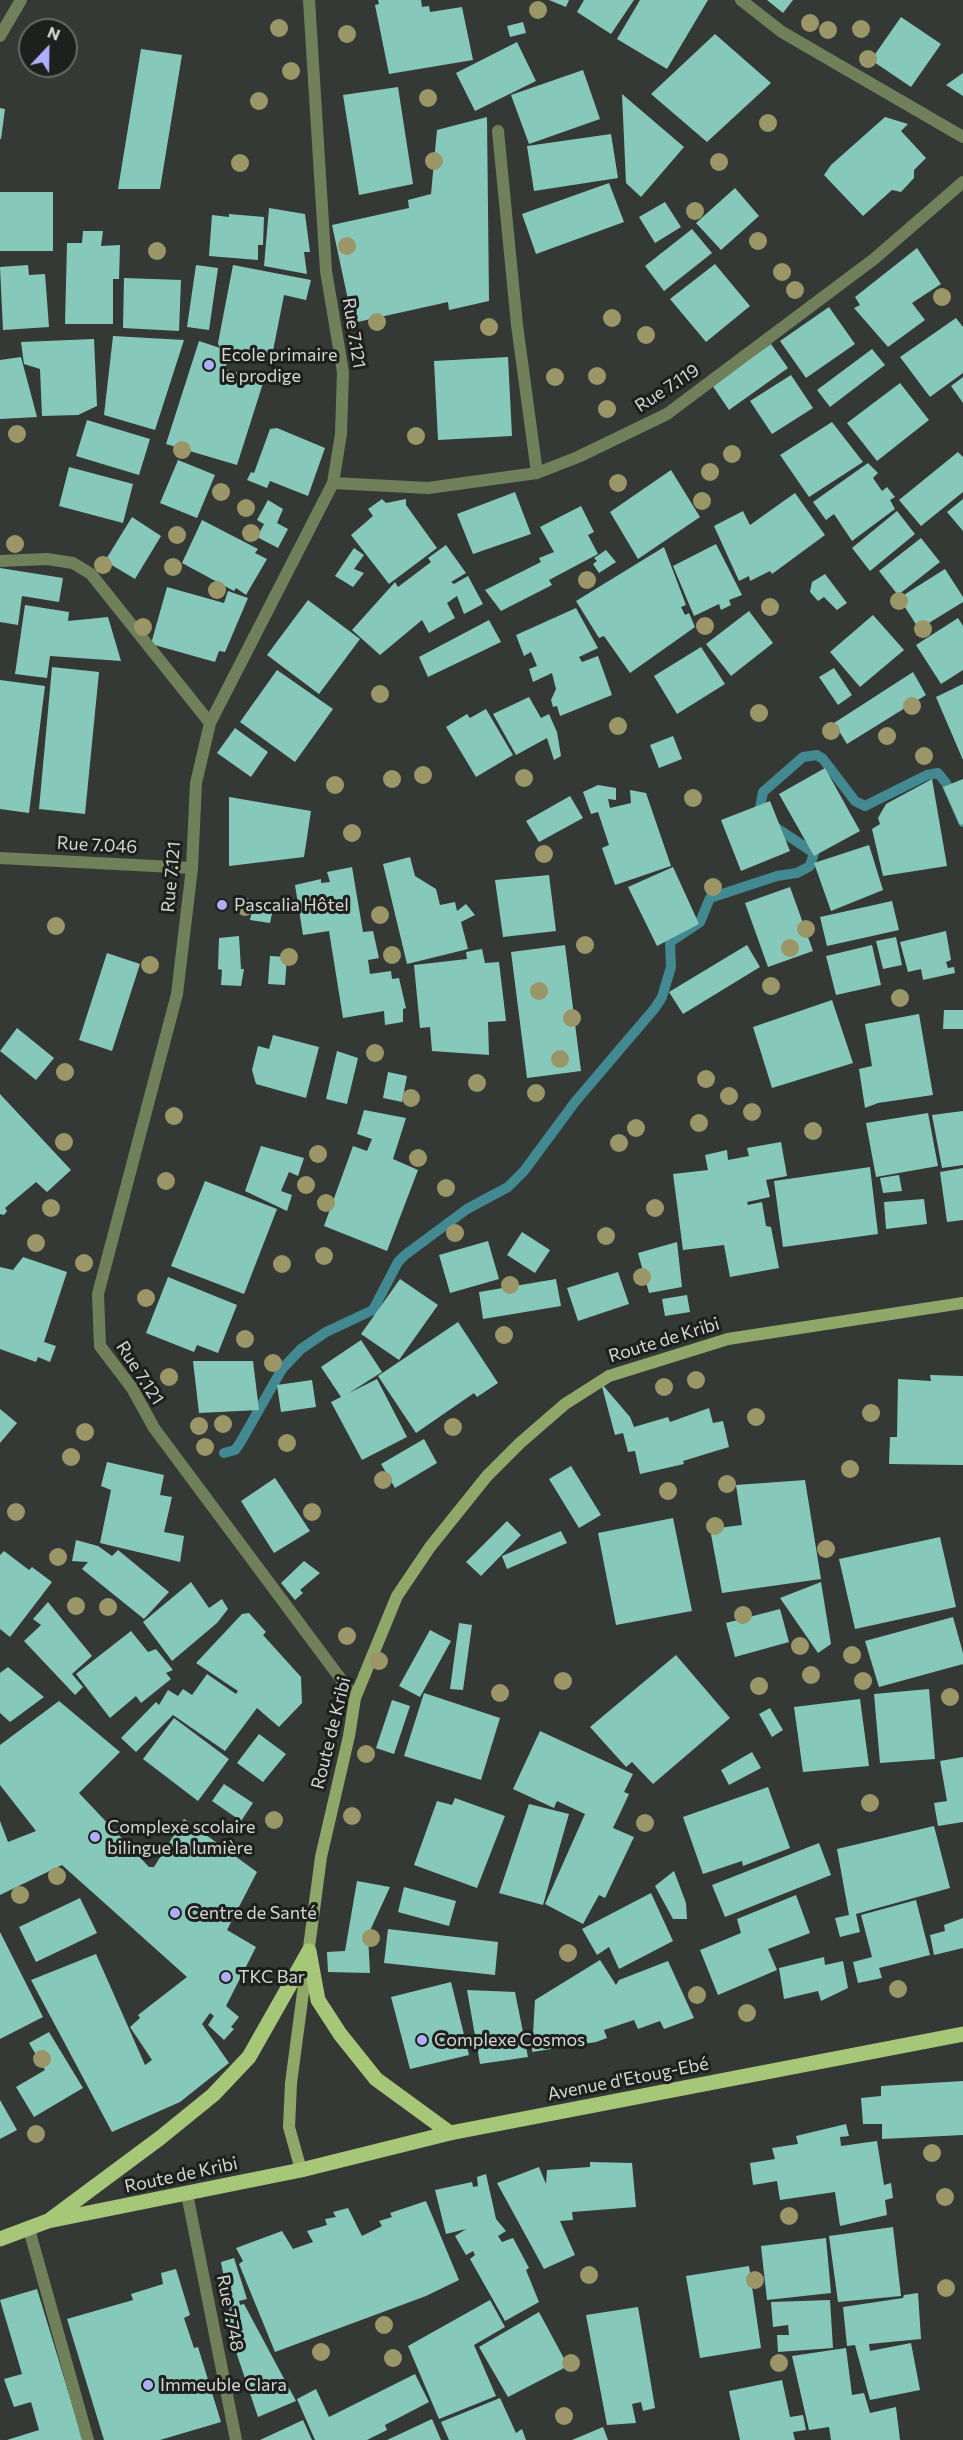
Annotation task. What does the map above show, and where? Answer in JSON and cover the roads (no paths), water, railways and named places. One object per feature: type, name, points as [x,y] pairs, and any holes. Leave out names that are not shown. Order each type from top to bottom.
[{"type":"main road","name":"Route de Kribi","points":[[0,2239],[48,2221],[302,2170],[289,2127],[291,2083],[321,1857],[350,1736],[356,1698],[397,1596],[430,1547],[488,1476],[565,1404],[609,1376],[728,1340],[963,1303]]},
{"type":"main road","points":[[309,1951],[318,2000],[340,2034],[376,2079],[450,2133]]},
{"type":"main road","points":[[48,2221],[160,2138],[213,2095],[249,2057],[309,1951]]},
{"type":"main road","name":"Avenue d'Etoug-Ebé","points":[[302,2170],[450,2133],[963,2034]]},
{"type":"street","points":[[0,36],[21,0]]},
{"type":"street","name":"Rue 7.121","points":[[309,0],[326,271],[343,372],[341,434],[333,483],[210,723],[196,783],[192,868],[177,994],[98,1294],[100,1347],[132,1388],[154,1428],[356,1698]]},
{"type":"street","points":[[741,0],[782,32],[963,136]]},
{"type":"street","points":[[498,131],[517,325],[537,473]]},
{"type":"street","name":"Rue 7.119","points":[[333,483],[428,489],[537,473],[578,457],[667,414],[874,259],[963,182]]},
{"type":"street","points":[[0,561],[47,559],[73,563],[91,574],[210,723]]},
{"type":"street","name":"Rue 7.046","points":[[0,858],[192,868]]},
{"type":"street","name":"Rue 7.748","points":[[187,2194],[236,2440]]},
{"type":"street","points":[[29,2229],[88,2440]]},
{"type":"waterway","points":[[764,816],[760,808],[763,792],[803,757],[817,755],[823,759],[855,801],[865,806],[927,775],[938,773],[946,783],[963,822]]},
{"type":"waterway","points":[[224,1453],[235,1450],[282,1369],[301,1349],[326,1332],[373,1310],[398,1262],[405,1255],[467,1209],[508,1187],[524,1171],[575,1102],[655,1008],[662,997],[671,967],[670,942],[700,922],[710,898],[777,876],[797,873],[810,866],[814,853],[775,827]]},
{"type":"place","name":"Ecole primaire le prodige","points":[[209,365]]},
{"type":"place","name":"Pascalia Hôtel","points":[[222,905]]},
{"type":"place","name":"Complexe scolaire bilingue la lumière","points":[[95,1837]]},
{"type":"place","name":"Centre de Santé","points":[[175,1913]]},
{"type":"place","name":"TKC Bar","points":[[226,1977]]},
{"type":"place","name":"Complexe Cosmos","points":[[422,2040]]},
{"type":"place","name":"Immeuble Clara","points":[[148,2385]]}]
